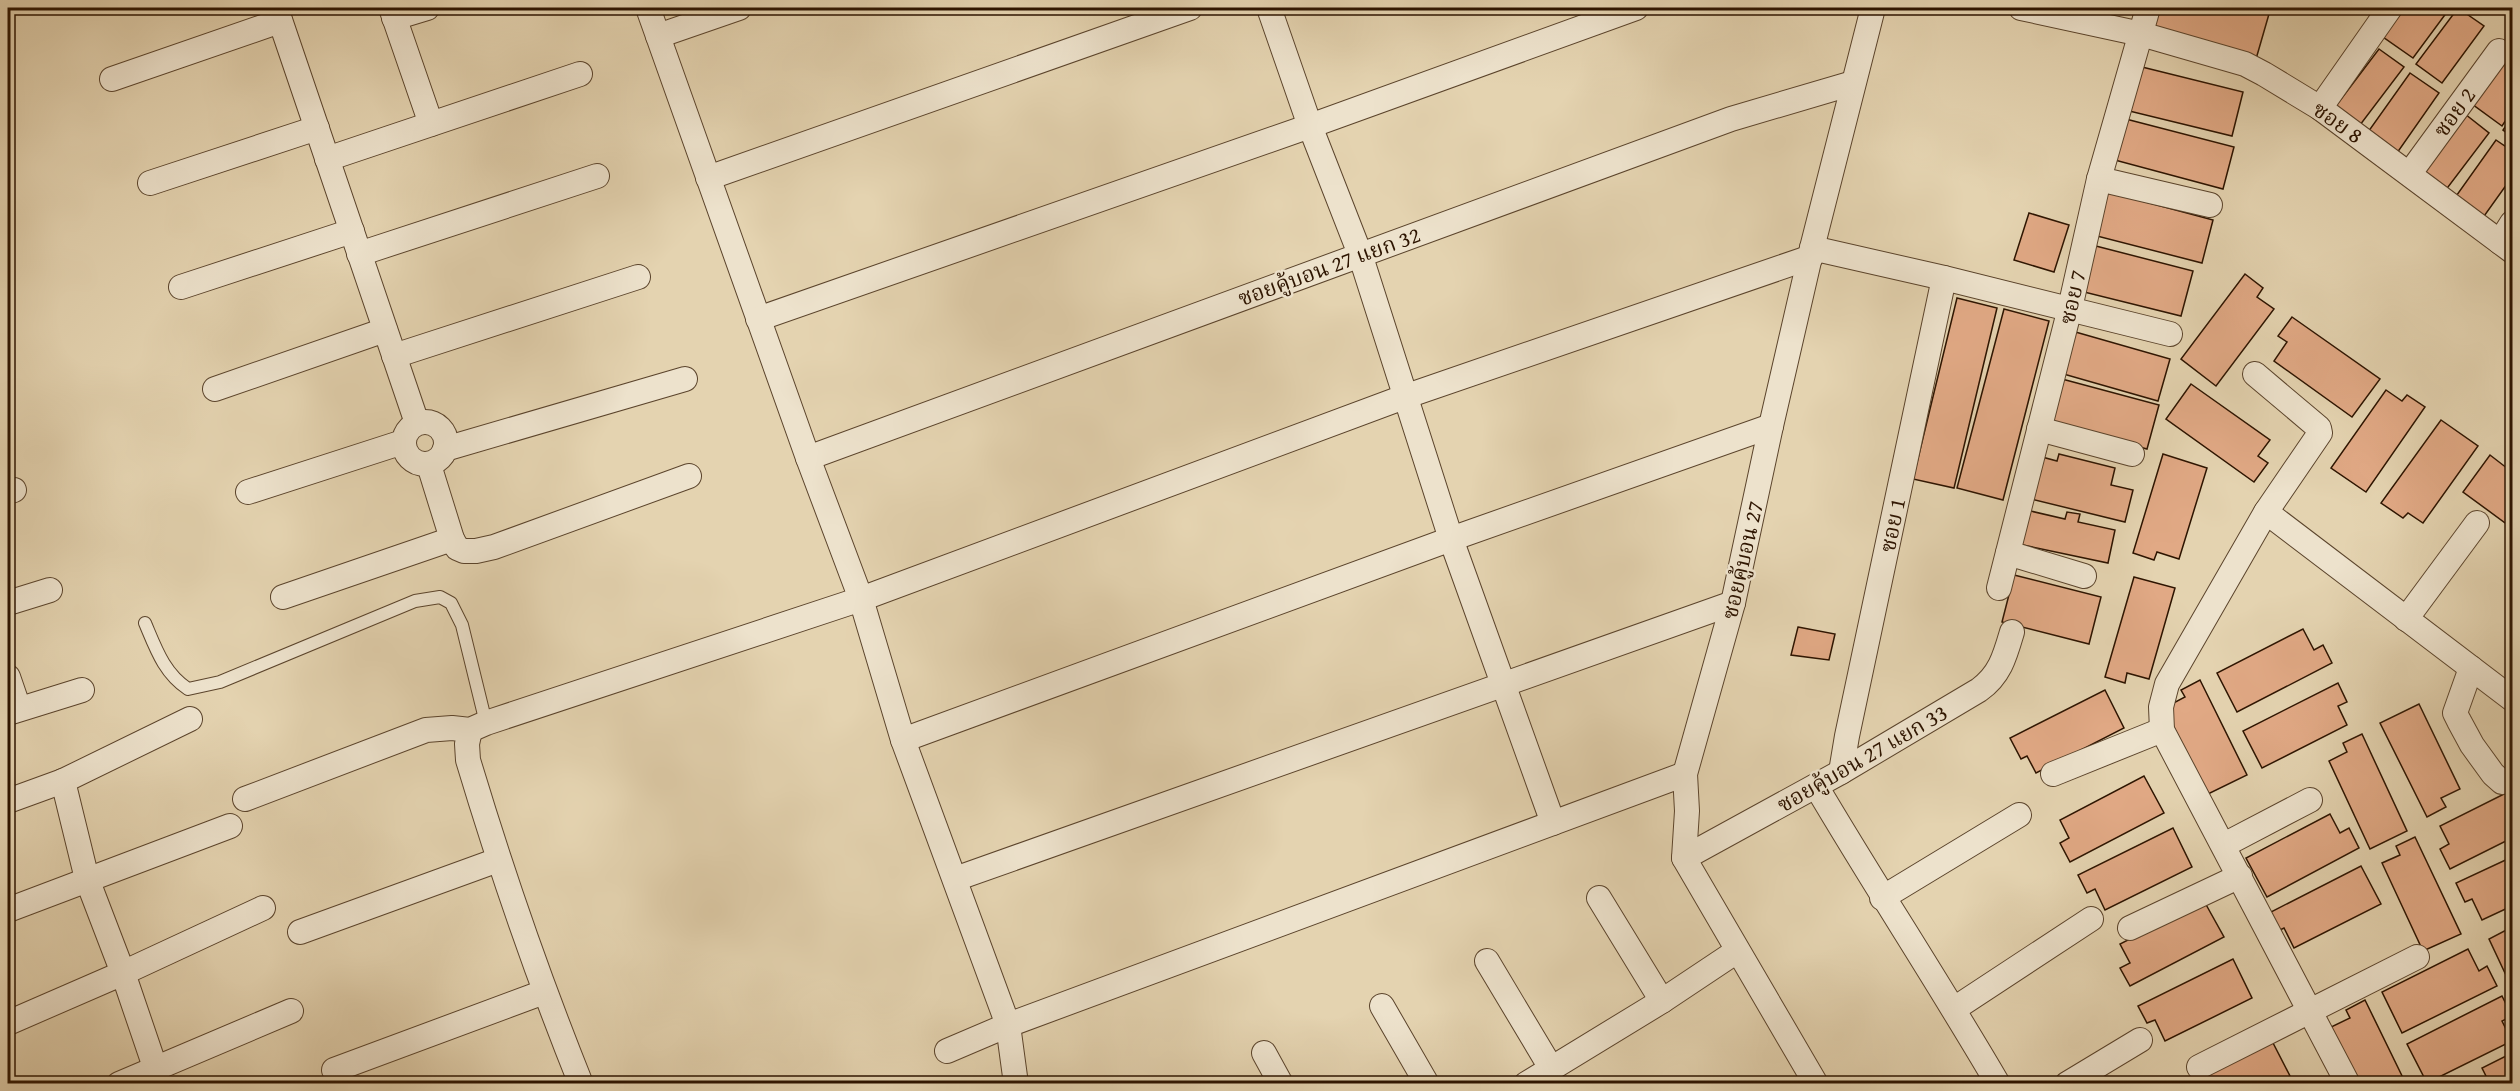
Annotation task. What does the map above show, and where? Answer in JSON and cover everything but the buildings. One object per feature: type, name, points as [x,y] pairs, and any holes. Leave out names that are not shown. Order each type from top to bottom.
[{"type":"street","points":[[427,8],[392,13],[431,124]]},
{"type":"street","points":[[648,8],[808,458],[861,599],[903,740],[1008,1024],[1016,1083]]},
{"type":"street","points":[[658,36],[739,8]]},
{"type":"street","points":[[708,178],[1190,8]]},
{"type":"street","points":[[1269,8],[1310,126],[1360,254],[1451,539],[1553,823]]},
{"type":"street","points":[[758,318],[1310,126],[1636,8]]},
{"type":"street","name":"ซอยคู้บอน 27","points":[[1684,858],[1687,811],[1685,774],[1733,603],[1770,426],[1811,252],[1873,8]]},
{"type":"street","name":"ซอย 8","points":[[2027,8],[2141,34],[2245,64],[2320,108],[2410,173],[2508,239]]},
{"type":"street","name":"ซอย 7","points":[[1999,588],[2070,308],[2099,179],[2148,8]]},
{"type":"street","points":[[2320,108],[2390,8]]},
{"type":"street","points":[[112,79],[278,14],[394,356],[410,432],[407,456],[413,462],[437,457],[685,379]]},
{"type":"street","name":"ซอย 2","points":[[2410,173],[2499,51]]},
{"type":"street","points":[[327,159],[580,74]]},
{"type":"street","name":"ซอยคู้บอน 27 แยก 32","points":[[808,458],[1731,119],[1853,83]]},
{"type":"street","points":[[150,183],[317,128]]},
{"type":"street","points":[[359,254],[597,176]]},
{"type":"street","points":[[2099,179],[2210,205]]},
{"type":"street","points":[[181,287],[352,231]]},
{"type":"street","points":[[244,799],[426,730],[478,727],[861,599],[1404,397],[1811,252],[1944,278],[2170,334]]},
{"type":"street","points":[[394,356],[638,278]]},
{"type":"street","name":"ซอย 1","points":[[1841,772],[1849,724],[1944,278]]},
{"type":"street","points":[[215,389],[385,330]]},
{"type":"street","points":[[2255,374],[2320,431],[2266,513],[2167,684],[2161,707],[2162,730],[2348,1083]]},
{"type":"street","points":[[248,492],[410,432],[425,422],[440,427],[444,434],[437,457],[452,539],[457,548],[464,551],[494,547],[689,476]]},
{"type":"street","points":[[903,740],[1451,539],[1770,426]]},
{"type":"street","points":[[2039,429],[2132,454]]},
{"type":"street","points":[[2266,513],[2512,699]]},
{"type":"street","points":[[2406,619],[2477,522]]},
{"type":"street","points":[[283,597],[452,539]]},
{"type":"street","points":[[2008,553],[2084,576]]},
{"type":"street","points":[[8,603],[50,590]]},
{"type":"street","points":[[955,879],[1733,603]]},
{"type":"street","name":"ซอยคู้บอน 27 แยก 33","points":[[1684,858],[1841,772],[1993,680],[2003,663],[2012,632]]},
{"type":"street","points":[[2471,668],[2455,713],[2458,722],[2493,774],[2502,782],[2512,780]]},
{"type":"street","points":[[8,677],[13,711],[81,690]]},
{"type":"street","points":[[8,801],[63,781],[190,719]]},
{"type":"street","points":[[478,727],[467,744],[468,760],[498,860],[544,992],[581,1083]]},
{"type":"street","points":[[2053,774],[2162,730]]},
{"type":"street","points":[[947,1051],[1008,1024],[1685,774]]},
{"type":"street","points":[[63,781],[87,879],[123,973],[157,1077]]},
{"type":"street","points":[[1816,786],[1882,898],[1954,1009],[1998,1083]]},
{"type":"street","points":[[2224,845],[2310,800]]},
{"type":"street","points":[[1882,898],[2019,815]]},
{"type":"street","points":[[8,910],[230,826]]},
{"type":"street","points":[[1684,858],[1811,1082]]},
{"type":"street","points":[[300,932],[498,860]]},
{"type":"street","points":[[2130,928],[2240,876]]},
{"type":"street","points":[[1599,898],[1662,1001]]},
{"type":"street","points":[[8,1023],[263,908]]},
{"type":"street","points":[[1954,1009],[2091,919]]},
{"type":"street","points":[[1526,1083],[1662,1001],[1737,951]]},
{"type":"street","points":[[2199,1067],[2417,957]]},
{"type":"street","points":[[1487,961],[1551,1068]]},
{"type":"street","points":[[334,1070],[544,992]]},
{"type":"street","points":[[1382,1006],[1427,1083]]},
{"type":"street","points":[[119,1083],[157,1077],[291,1011]]},
{"type":"street","points":[[2067,1083],[2140,1040]]},
{"type":"street","points":[[1264,1053],[1281,1083]]},
{"type":"lane","points":[[145,623],[161,660],[174,680],[188,689],[220,682],[415,601],[440,597],[451,603],[462,625],[478,727]]}]
